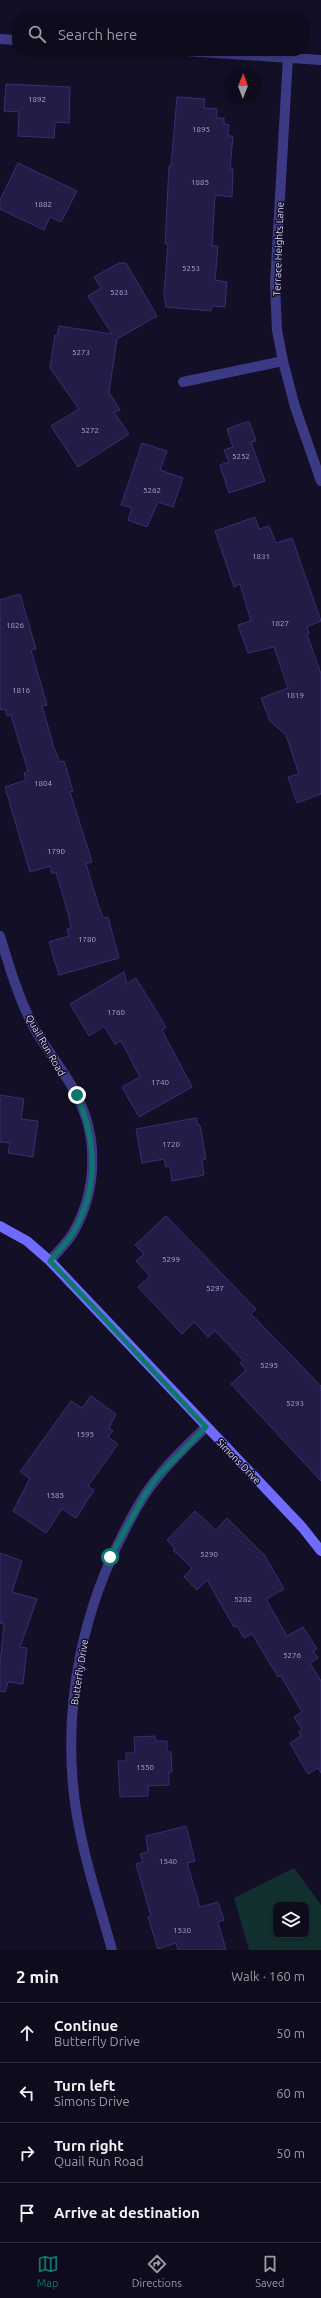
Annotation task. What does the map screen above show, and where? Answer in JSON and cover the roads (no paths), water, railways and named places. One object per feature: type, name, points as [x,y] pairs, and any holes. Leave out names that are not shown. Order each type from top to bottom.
[{"type":"street","points":[[0,39],[12,40]]},
{"type":"street","points":[[259,56],[321,60]]},
{"type":"street","name":"Terrace Heights Lane","points":[[288,58],[275,284],[277,330],[283,361],[295,407],[321,481]]},
{"type":"street","points":[[183,382],[283,361]]},
{"type":"street","name":"Quail Run Road","points":[[0,936],[14,982],[32,1025],[77,1095],[88,1121],[93,1153],[92,1181],[85,1208],[72,1234],[50,1261]]},
{"type":"street","name":"Simons Drive","points":[[0,1226],[27,1241],[50,1261],[302,1527],[321,1550]]},
{"type":"street","name":"Butterfly Drive","points":[[112,1950],[81,1838],[73,1786],[71,1735],[75,1685],[91,1611],[110,1557],[144,1496],[157,1477],[206,1427]]}]
